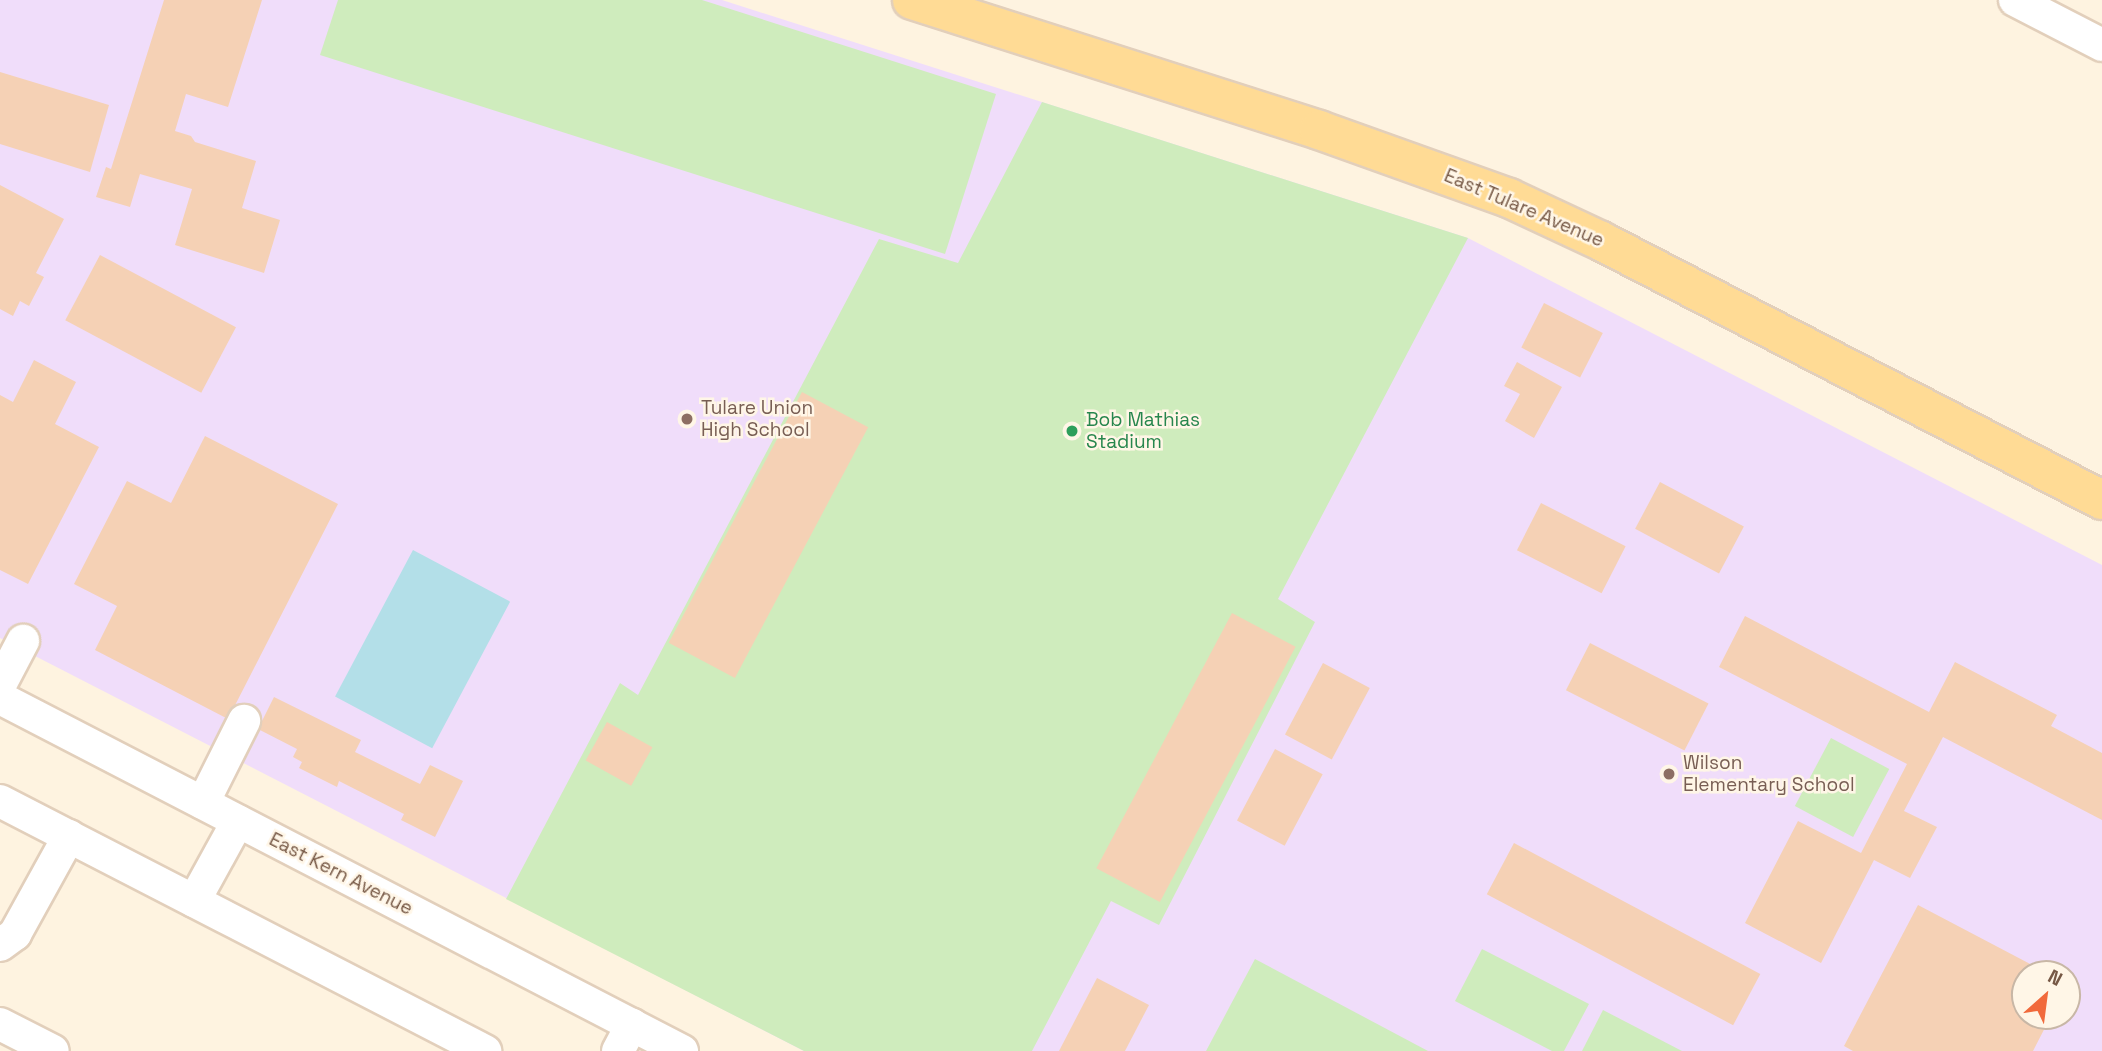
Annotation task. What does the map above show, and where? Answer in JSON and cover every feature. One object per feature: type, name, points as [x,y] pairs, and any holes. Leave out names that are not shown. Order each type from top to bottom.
[{"type":"main road","name":"East Tulare Avenue","points":[[912,0],[1319,130],[1510,198],[1601,241],[2102,500]]},
{"type":"street","points":[[2015,0],[2102,46]]},
{"type":"street","points":[[0,685],[23,640]]},
{"type":"street","name":"East Kern Avenue","points":[[0,698],[238,821],[625,1038],[682,1051]]},
{"type":"street","points":[[203,803],[244,721]]},
{"type":"street","points":[[0,801],[485,1051]]},
{"type":"street","points":[[194,901],[238,821]]},
{"type":"street","points":[[0,945],[15,934],[69,836]]},
{"type":"street","points":[[0,1024],[53,1051]]},
{"type":"shaded area","name":"Tulare Union High School","points":[[0,0],[722,0],[1468,238],[2102,565],[2102,1051],[804,1051],[0,638]]},
{"type":"green space","points":[[338,0],[702,0],[996,94],[945,254],[320,55]]},
{"type":"green space","name":"Bob Mathias Stadium","points":[[1042,102],[1468,238],[1278,599],[1315,622],[1159,925],[1111,901],[1032,1051],[804,1051],[506,899],[620,683],[638,695],[879,239],[958,263]]},
{"type":"green space","points":[[1831,738],[1889,769],[1853,837],[1795,806]]},
{"type":"green space","points":[[1482,949],[1589,1004],[1564,1051],[1552,1051],[1455,1001]]},
{"type":"green space","points":[[1255,959],[1428,1051],[1206,1051]]},
{"type":"green space","points":[[1603,1010],[1682,1051],[1582,1051]]},
{"type":"water","points":[[413,550],[510,602],[432,748],[335,697]]},
{"type":"building","points":[[164,0],[262,0],[228,107],[186,94],[175,131],[191,136],[195,142],[256,161],[242,208],[280,220],[264,273],[175,245],[192,189],[140,174],[130,207],[96,197],[106,167],[111,169]]},
{"type":"building","points":[[0,72],[109,105],[90,172],[0,144]]},
{"type":"building","points":[[0,185],[64,219],[36,273],[44,277],[29,306],[20,301],[13,316],[0,309]]},
{"type":"building","points":[[100,255],[236,327],[201,393],[65,320]]},
{"type":"building","points":[[1544,303],[1603,333],[1580,378],[1521,348]]},
{"type":"building","points":[[34,360],[76,382],[55,424],[99,447],[28,584],[0,570],[0,395],[13,402]]},
{"type":"building","points":[[1517,362],[1562,387],[1534,438],[1505,421],[1520,394],[1504,386]]},
{"type":"building","points":[[802,392],[868,427],[735,678],[669,643]]},
{"type":"building","points":[[205,436],[338,504],[228,719],[95,650],[117,606],[74,584],[127,481],[171,503]]},
{"type":"building","points":[[1660,482],[1744,527],[1719,573],[1635,529]]},
{"type":"building","points":[[1541,503],[1626,546],[1602,593],[1517,550]]},
{"type":"building","points":[[1232,613],[1296,647],[1160,902],[1096,868]]},
{"type":"building","points":[[1745,616],[1929,712],[1955,662],[2057,715],[2051,726],[2102,753],[2102,820],[1943,737],[1904,811],[1937,827],[1910,878],[1874,860],[1821,963],[1745,923],[1798,821],[1861,853],[1907,764],[1719,667]]},
{"type":"building","points":[[1590,643],[1709,703],[1684,751],[1566,690]]},
{"type":"building","points":[[1323,663],[1370,688],[1332,759],[1285,735]]},
{"type":"building","points":[[274,697],[361,740],[355,752],[420,784],[430,765],[463,781],[435,837],[401,820],[404,814],[339,781],[337,787],[299,768],[302,762],[293,757],[297,749],[258,729]]},
{"type":"building","points":[[607,722],[652,747],[631,786],[586,760]]},
{"type":"building","points":[[1275,749],[1323,774],[1285,846],[1237,821]]},
{"type":"building","points":[[1514,843],[1760,974],[1733,1025],[1487,894]]},
{"type":"building","points":[[1918,905],[2022,960],[2011,960],[2011,1030],[2044,1030],[2033,1051],[1853,1051],[1844,1046]]},
{"type":"building","points":[[1097,978],[1149,1005],[1125,1051],[1059,1051]]},
{"type":"place","name":"Tulare Union High School","points":[[687,419]]},
{"type":"place","name":"Bob Mathias Stadium","points":[[1072,431]]},
{"type":"place","name":"Wilson Elementary School","points":[[1669,774]]}]
